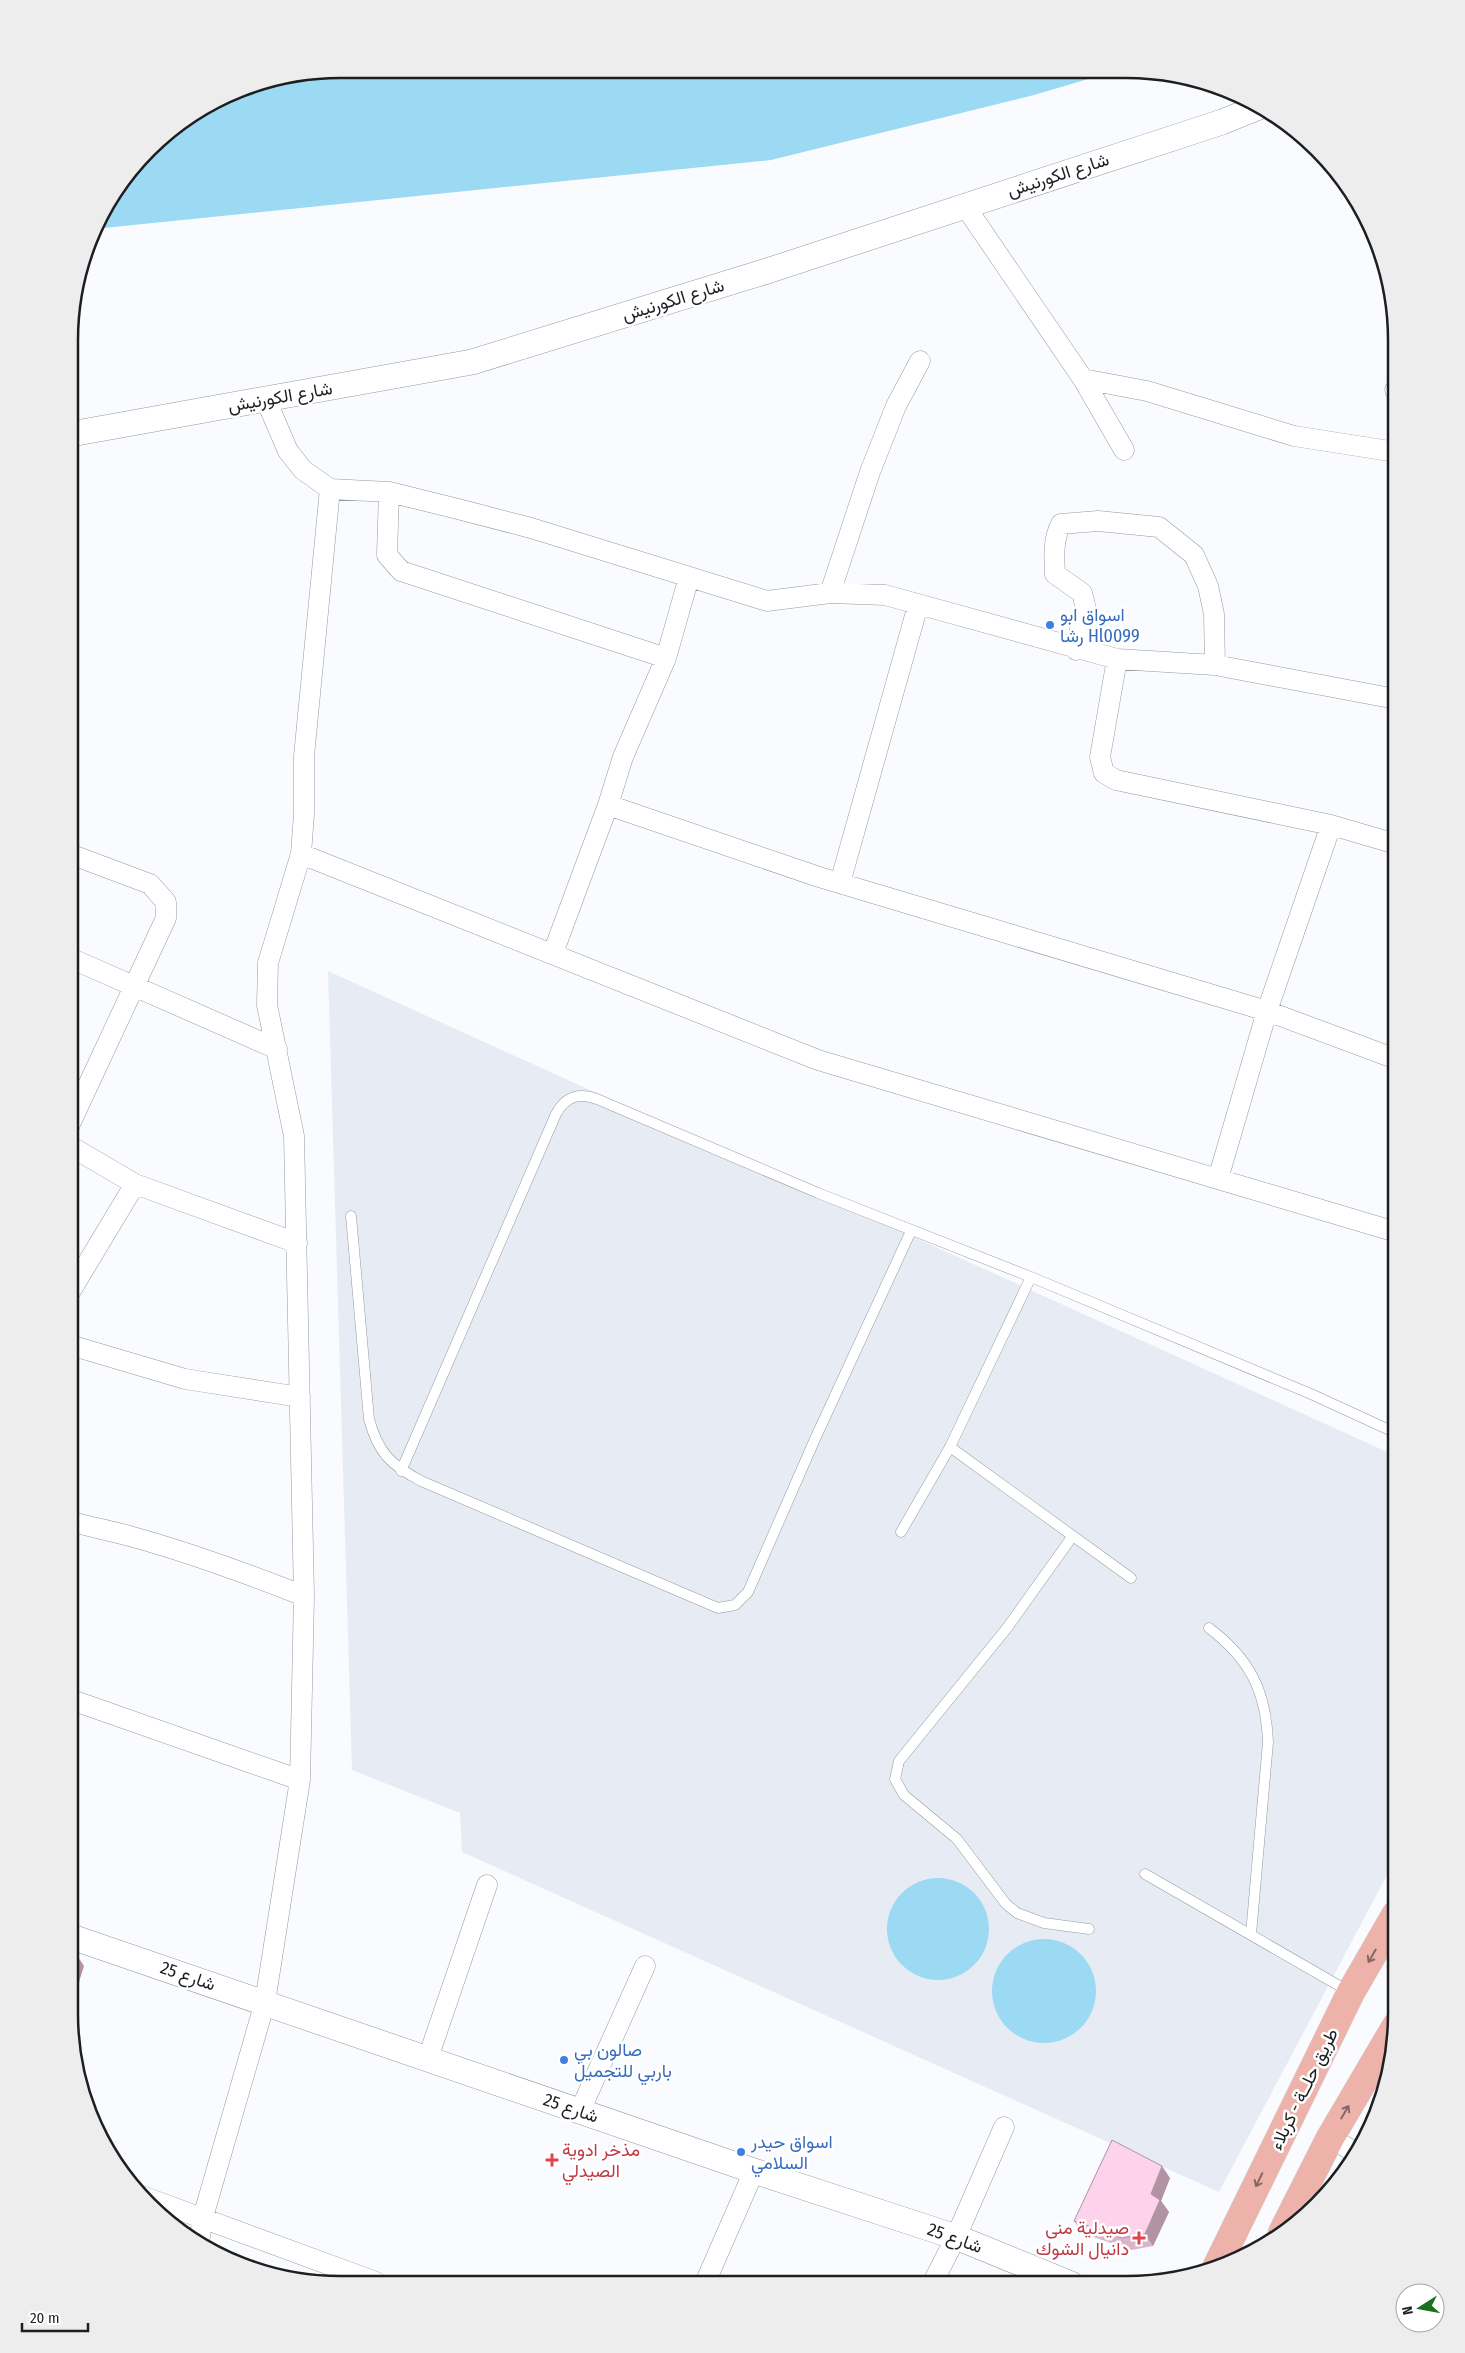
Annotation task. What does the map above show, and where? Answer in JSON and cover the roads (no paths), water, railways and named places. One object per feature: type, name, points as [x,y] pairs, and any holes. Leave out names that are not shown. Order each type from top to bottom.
[{"type":"main road","name":"طريق حلــة - كربلاء","points":[[1221,2258],[1351,1992],[1388,1928]]},
{"type":"main road","points":[[1290,2216],[1330,2138],[1385,2044]]},
{"type":"street","name":"شارع الكورنيش","points":[[78,433],[472,362],[777,268],[1222,122],[1251,110]]},
{"type":"street","points":[[966,206],[1084,379],[1124,450]]},
{"type":"street","points":[[830,593],[870,472],[889,422],[920,361]]},
{"type":"street","points":[[1084,379],[1147,391],[1294,436],[1388,451]]},
{"type":"street","points":[[266,400],[288,451],[303,470],[330,489],[389,492],[532,528],[767,601],[830,593],[884,595],[1076,650],[1117,659],[1215,665],[1388,697]]},
{"type":"street","points":[[200,2235],[265,2002],[300,1780],[304,1596],[294,1136],[267,1005],[268,963],[301,854],[304,814],[304,756],[330,489]]},
{"type":"street","points":[[389,492],[387,556],[401,571],[666,658]]},
{"type":"street","points":[[1076,650],[1085,605],[1082,593],[1055,574],[1056,532],[1062,524],[1098,521],[1159,527],[1194,555],[1208,586],[1214,614],[1215,665]]},
{"type":"street","points":[[553,953],[608,805],[623,757],[666,658],[689,577]]},
{"type":"street","points":[[840,883],[918,604]]},
{"type":"street","points":[[1117,659],[1100,757],[1104,773],[1116,780],[1331,825],[1388,842]]},
{"type":"street","points":[[608,805],[840,883],[1267,1011],[1388,1056]]},
{"type":"street","points":[[1218,1180],[1267,1011],[1331,825]]},
{"type":"street","points":[[301,854],[818,1060],[1388,1230]]},
{"type":"street","points":[[78,857],[150,884],[166,902],[166,918],[78,1107]]},
{"type":"street","points":[[78,962],[277,1049]]},
{"type":"street","points":[[78,1151],[135,1184],[297,1243]]},
{"type":"street","points":[[78,1279],[135,1184]]},
{"type":"street","points":[[78,1347],[185,1379],[300,1396]]},
{"type":"street","points":[[78,1523],[133,1537],[188,1554],[245,1573],[304,1596]]},
{"type":"street","points":[[78,1702],[300,1780]]},
{"type":"street","points":[[428,2058],[487,1885]]},
{"type":"street","name":"شارع 25","points":[[78,1939],[754,2171],[956,2237],[1051,2276]]},
{"type":"street","points":[[580,2111],[645,1966]]},
{"type":"street","points":[[936,2276],[956,2237],[1004,2127]]},
{"type":"street","points":[[1330,2138],[1349,2149]]},
{"type":"street","points":[[709,2276],[754,2171]]},
{"type":"street","points":[[156,2201],[360,2276]]},
{"type":"lane","points":[[401,1471],[556,1114],[560,1106],[568,1099],[577,1095],[588,1095],[597,1098],[911,1231],[1031,1278],[1311,1394],[1388,1429]]},
{"type":"lane","points":[[351,1216],[369,1419],[373,1436],[381,1451],[401,1471],[448,1493],[709,1605],[727,1608],[735,1606],[748,1592],[815,1439],[911,1231]]},
{"type":"lane","points":[[901,1532],[950,1447],[1031,1278]]},
{"type":"lane","points":[[950,1447],[1131,1578]]},
{"type":"lane","points":[[1072,1536],[1007,1628],[899,1761],[895,1778],[904,1795],[958,1839],[974,1859],[996,1893],[1017,1913],[1044,1923],[1088,1929]]},
{"type":"lane","points":[[1208,1628],[1242,1658],[1254,1677],[1262,1698],[1267,1720],[1268,1742],[1251,1934]]},
{"type":"lane","points":[[1145,1874],[1351,1992]]},
{"type":"water","points":[[322,78],[1091,78],[1034,95],[771,160],[103,228],[113,208],[132,180],[154,154],[180,132],[208,113],[239,97],[272,86],[305,80]]},
{"type":"water","points":[[938,1878],[948,1879],[967,1886],[981,1900],[988,1919],[988,1939],[981,1958],[967,1972],[948,1979],[938,1980],[928,1979],[909,1972],[895,1958],[888,1939],[887,1929],[888,1919],[895,1900],[909,1886],[928,1879]]},
{"type":"water","points":[[1044,1939],[1064,1943],[1081,1954],[1092,1971],[1096,1991],[1092,2011],[1081,2028],[1064,2039],[1044,2043],[1024,2039],[1007,2028],[996,2011],[992,1991],[996,1971],[1007,1954],[1024,1943]]},
{"type":"place","name":"اسواق ابو رشا Hl0099","points":[[1050,625]]},
{"type":"place","name":"صالون بي باربي للتجميل","points":[[564,2060]]},
{"type":"place","name":"اسواق حيدر السلامي","points":[[741,2152]]},
{"type":"place","name":"مذخر ادوية الصيدلي","points":[[552,2160]]},
{"type":"place","name":"صيدلية منى دانيال الشوك","points":[[1139,2238]]}]
